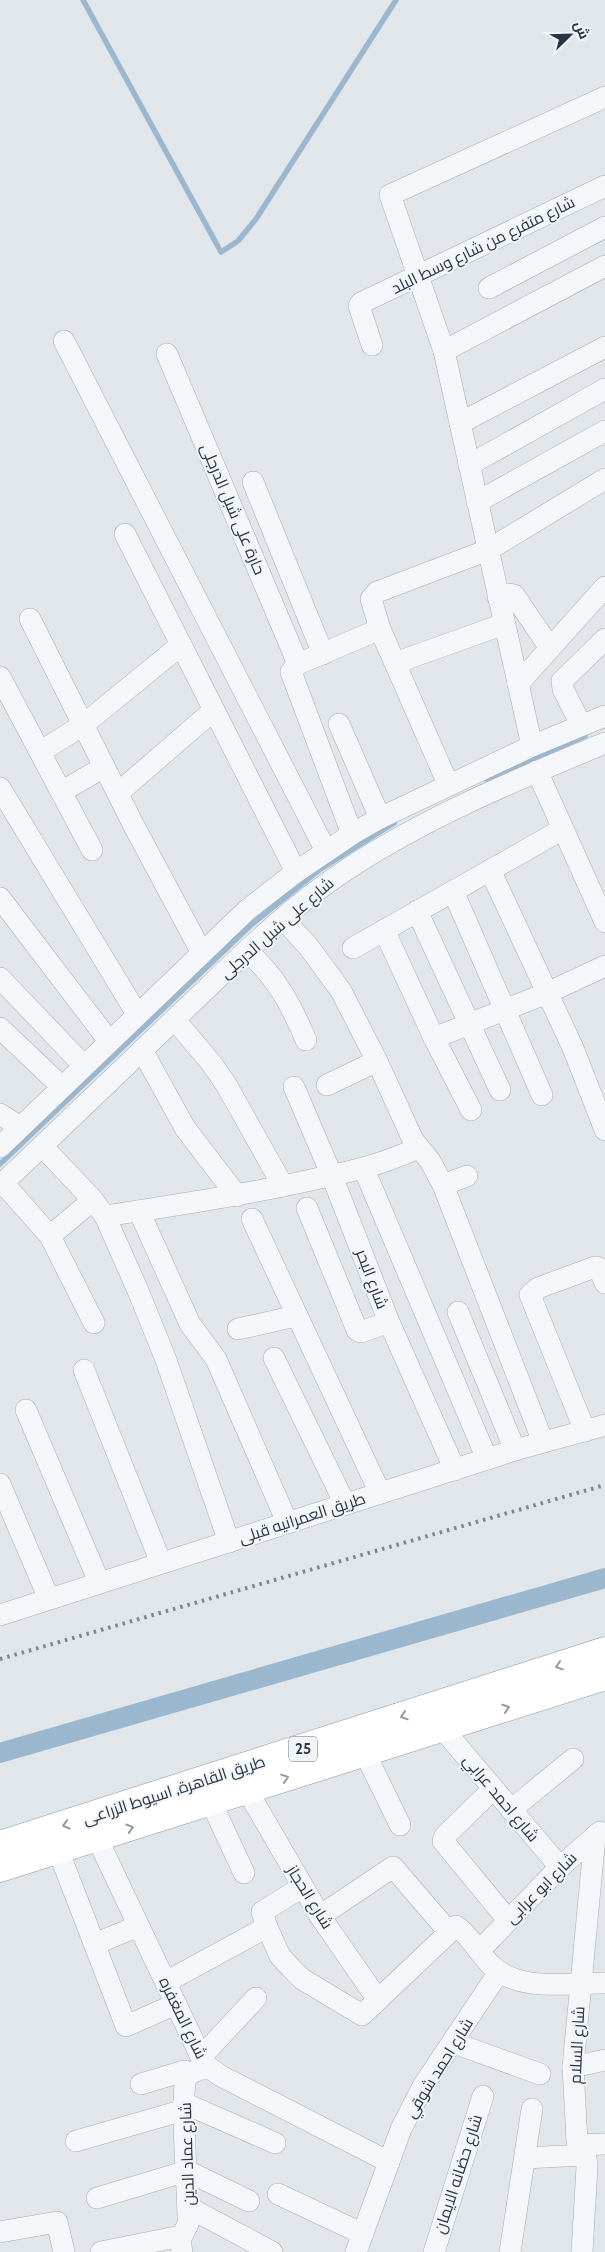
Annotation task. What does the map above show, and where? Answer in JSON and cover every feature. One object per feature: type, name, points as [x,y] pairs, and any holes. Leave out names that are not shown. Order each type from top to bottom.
[{"type":"highway","name":"طريق القاهرة, اسيوط الزراعى","points":[[0,1868],[442,1728],[465,1709],[605,1651]]},
{"type":"highway","name":"طريق القاهرة, اسيوط الزراعى","points":[[0,1845],[465,1709],[605,1676]]},
{"type":"street","points":[[532,746],[444,351],[390,195],[605,97]]},
{"type":"street","name":"شارع متفرع من شارع وسط البلد","points":[[372,345],[359,312],[358,306],[361,303],[605,186]]},
{"type":"street","points":[[489,288],[605,227]]},
{"type":"street","points":[[444,351],[605,266]]},
{"type":"street","points":[[64,341],[326,851]]},
{"type":"street","points":[[460,424],[605,347]]},
{"type":"street","name":"حارة على شبل الدرجلى","points":[[167,354],[294,670],[352,834]]},
{"type":"street","points":[[469,465],[605,389]]},
{"type":"street","points":[[477,502],[605,431]]},
{"type":"street","points":[[448,784],[380,629],[371,602],[373,594],[488,550],[605,479]]},
{"type":"street","points":[[253,482],[323,654]]},
{"type":"street","points":[[125,534],[296,872]]},
{"type":"street","points":[[518,684],[605,587]]},
{"type":"street","points":[[498,597],[509,594],[514,595],[550,648]]},
{"type":"street","points":[[30,619],[104,767],[202,953]]},
{"type":"street","points":[[395,663],[504,624]]},
{"type":"street","points":[[294,670],[323,654],[380,629]]},
{"type":"street","points":[[581,725],[563,689],[562,681],[567,674],[605,639]]},
{"type":"street","points":[[40,752],[83,726],[181,644]]},
{"type":"street","points":[[0,677],[92,850]]},
{"type":"street","points":[[118,793],[214,710]]},
{"type":"street","name":"شارع على شبل الدرجلى","points":[[0,1147],[247,910],[296,872],[352,834],[380,818],[448,784],[605,716]]},
{"type":"street","points":[[339,724],[380,818]]},
{"type":"street","name":"شارع على شبل الدرجلى","points":[[2,1185],[247,951],[283,918],[320,889],[374,852],[450,812],[537,771],[605,743]]},
{"type":"street","points":[[61,792],[104,767]]},
{"type":"street","points":[[537,771],[605,922]]},
{"type":"street","points":[[0,788],[137,1014]]},
{"type":"street","points":[[353,948],[563,829]]},
{"type":"street","points":[[490,870],[573,1048],[605,1130]]},
{"type":"street","points":[[453,891],[542,1096]]},
{"type":"street","points":[[0,898],[109,1041]]},
{"type":"street","points":[[417,912],[500,1090]]},
{"type":"street","points":[[283,918],[308,946],[336,983],[350,1006],[418,1148],[430,1161],[443,1185],[543,1442]]},
{"type":"street","points":[[384,930],[470,1110]]},
{"type":"street","points":[[247,951],[273,976],[283,991],[306,1040]]},
{"type":"street","points":[[434,1038],[547,993],[605,966]]},
{"type":"street","points":[[0,978],[84,1066]]},
{"type":"street","points":[[174,1020],[212,1064],[227,1086],[283,1186]]},
{"type":"street","points":[[0,1028],[62,1087]]},
{"type":"street","points":[[142,1050],[185,1128],[237,1196]]},
{"type":"street","points":[[327,1085],[377,1061]]},
{"type":"street","name":"شارع البحر","points":[[294,1087],[332,1176],[389,1322],[455,1470]]},
{"type":"street","points":[[0,1114],[20,1128]]},
{"type":"street","points":[[42,1146],[99,1208],[139,1293],[166,1360],[229,1542]]},
{"type":"street","points":[[50,1236],[99,1208],[140,1211],[237,1196],[364,1169],[418,1148]]},
{"type":"street","points":[[364,1169],[487,1459]]},
{"type":"street","points":[[443,1185],[467,1176]]},
{"type":"street","points":[[2,1185],[50,1236],[94,1323]]},
{"type":"street","points":[[307,1208],[356,1330],[362,1332],[389,1322]]},
{"type":"street","points":[[140,1211],[190,1324],[216,1359],[287,1522]]},
{"type":"street","points":[[252,1219],[380,1493]]},
{"type":"street","points":[[585,1431],[530,1295],[538,1288],[595,1267],[599,1268],[605,1283]]},
{"type":"street","points":[[458,1312],[515,1450]]},
{"type":"street","points":[[238,1329],[296,1316]]},
{"type":"street","points":[[274,1358],[345,1504]]},
{"type":"street","points":[[84,1370],[161,1563]]},
{"type":"street","points":[[26,1410],[100,1582]]},
{"type":"street","name":"طريق العمرانيه قبلى","points":[[0,1614],[515,1450],[605,1426]]},
{"type":"street","points":[[0,1484],[49,1599]]},
{"type":"street","name":"شارع احمد عرابي","points":[[442,1728],[560,1868]]},
{"type":"street","points":[[365,1753],[400,1825]]},
{"type":"street","points":[[511,1810],[573,1760]]},
{"type":"street","points":[[493,1789],[443,1841],[508,1920]]},
{"type":"street","name":"شارع الحجاز","points":[[247,1790],[320,1916],[378,2000]]},
{"type":"street","points":[[211,1802],[244,1873]]},
{"type":"street","name":"شارع ابو عرابى","points":[[479,1951],[560,1868],[600,1831]]},
{"type":"street","name":"شارع السلام","points":[[582,2252],[588,2167],[581,2150],[573,2067],[580,1982],[600,1831]]},
{"type":"street","name":"شارع المغفره","points":[[98,1838],[176,2004],[200,2066],[389,2162]]},
{"type":"street","points":[[58,1850],[126,2026],[176,2004]]},
{"type":"street","points":[[320,1916],[393,1866],[452,1929],[479,1951],[499,1972],[509,1978],[529,1983],[605,1983]]},
{"type":"street","points":[[166,1982],[264,1920],[302,1886]]},
{"type":"street","points":[[264,1920],[280,1956],[296,1974],[362,2015],[452,1929]]},
{"type":"street","points":[[95,1944],[138,1926]]},
{"type":"street","name":"شارع احمد شوقي","points":[[360,2243],[401,2128],[423,2086],[454,2043],[499,1972]]},
{"type":"street","points":[[141,2084],[200,2066],[256,1998]]},
{"type":"street","points":[[454,2043],[540,2074]]},
{"type":"street","points":[[573,2067],[605,2060]]},
{"type":"street","name":"شارع عماد الدين","points":[[182,2244],[188,2224],[184,2107],[186,2080],[200,2066]]},
{"type":"street","name":"شارع حضانه الايمان","points":[[434,2252],[483,2096]]},
{"type":"street","points":[[76,2141],[184,2107],[275,2143]]},
{"type":"street","points":[[510,2252],[532,2109]]},
{"type":"street","points":[[525,2158],[581,2150],[605,2144]]},
{"type":"street","points":[[97,2198],[187,2171],[249,2201]]},
{"type":"street","points":[[278,2194],[360,2243]]},
{"type":"street","points":[[188,2207],[272,2252]]},
{"type":"street","points":[[1,2229],[57,2222],[64,2252]]},
{"type":"street","points":[[101,2252],[182,2244]]},
{"type":"waterway","points":[[83,0],[221,252],[238,241],[256,219],[396,0]]},
{"type":"waterway","points":[[486,779],[585,736]]},
{"type":"waterway","points":[[0,1164],[252,924],[319,870],[394,823]]},
{"type":"waterway","points":[[0,1753],[605,1578]]},
{"type":"railway","points":[[0,1659],[605,1485]]}]
